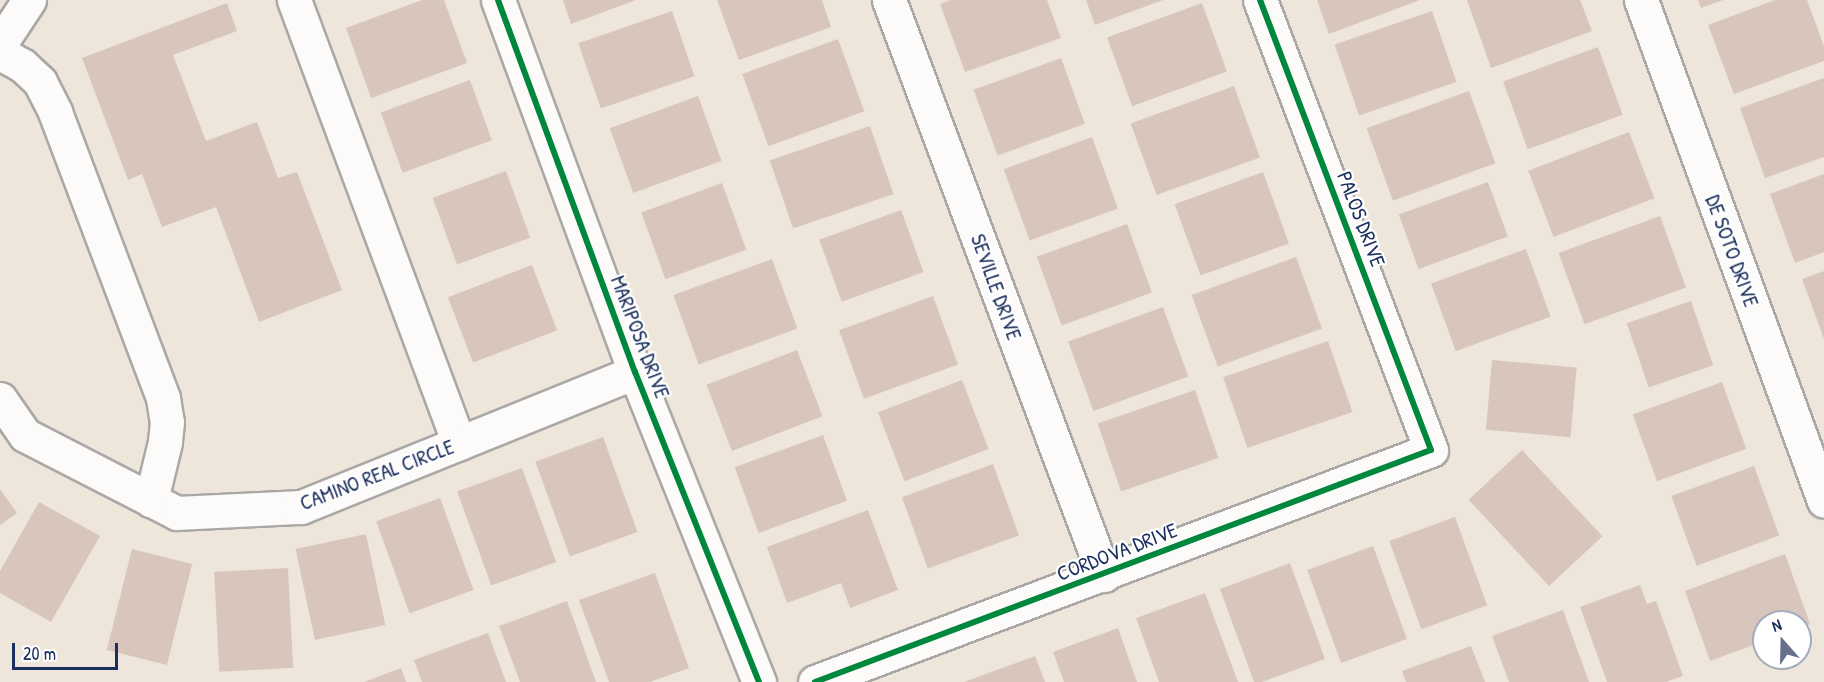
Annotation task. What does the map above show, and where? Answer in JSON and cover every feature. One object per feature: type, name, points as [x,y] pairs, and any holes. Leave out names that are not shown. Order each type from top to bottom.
[{"type":"street","points":[[0,44],[29,0]]},
{"type":"street","points":[[294,0],[459,443]]},
{"type":"street","name":"MARIPOSA DRIVE","points":[[498,0],[635,372],[759,682]]},
{"type":"street","name":"SEVILLE DRIVE","points":[[889,0],[1104,575]]},
{"type":"street","name":"PALOS DRIVE","points":[[1260,0],[1431,450]]},
{"type":"street","name":"DE SOTO DRIVE","points":[[1641,0],[1824,501]]},
{"type":"street","points":[[0,53],[22,65],[40,82],[55,112],[163,398],[167,422],[165,442],[151,500]]},
{"type":"street","name":"CAMINO REAL CIRCLE","points":[[0,399],[25,435],[177,513],[300,507],[635,372]]},
{"type":"street","name":"CORDOVA DRIVE","points":[[815,682],[1431,450]]},
{"type":"building","points":[[422,0],[444,0],[467,63],[371,98],[346,28]]},
{"type":"building","points":[[563,0],[636,0],[571,24]]},
{"type":"building","points":[[717,0],[822,0],[831,27],[739,60]]},
{"type":"building","points":[[951,0],[1047,0],[1061,38],[965,72],[940,4]]},
{"type":"building","points":[[1086,0],[1163,0],[1095,25]]},
{"type":"building","points":[[1317,0],[1420,0],[1329,34]]},
{"type":"building","points":[[1467,0],[1580,0],[1592,31],[1491,68]]},
{"type":"building","points":[[1698,0],[1723,0],[1701,8]]},
{"type":"building","points":[[1775,0],[1807,0],[1824,46],[1824,61],[1734,94],[1708,25]]},
{"type":"building","points":[[227,3],[237,31],[173,55],[206,141],[257,122],[278,178],[297,172],[342,290],[259,322],[216,207],[162,227],[142,174],[128,180],[82,58]]},
{"type":"building","points":[[1202,3],[1227,72],[1132,106],[1107,38]]},
{"type":"building","points":[[672,11],[694,76],[601,108],[578,43]]},
{"type":"building","points":[[1432,11],[1456,82],[1359,115],[1335,45]]},
{"type":"building","points":[[838,39],[864,111],[768,146],[742,74]]},
{"type":"building","points":[[1598,47],[1623,115],[1528,149],[1503,82]]},
{"type":"building","points":[[1061,58],[1085,124],[998,156],[974,90]]},
{"type":"building","points":[[1824,78],[1824,157],[1765,178],[1740,108]]},
{"type":"building","points":[[470,80],[492,140],[403,173],[381,112]]},
{"type":"building","points":[[1234,86],[1260,157],[1157,195],[1131,124]]},
{"type":"building","points":[[1469,91],[1495,163],[1393,201],[1367,128]]},
{"type":"building","points":[[698,96],[722,161],[633,193],[610,128]]},
{"type":"building","points":[[870,126],[893,194],[793,229],[770,161]]},
{"type":"building","points":[[1629,132],[1654,198],[1554,237],[1528,171]]},
{"type":"building","points":[[1092,137],[1118,208],[1030,241],[1004,169]]},
{"type":"building","points":[[506,171],[530,238],[457,264],[433,198]]},
{"type":"building","points":[[1263,172],[1289,243],[1201,276],[1175,204]]},
{"type":"building","points":[[1824,174],[1824,252],[1795,263],[1770,194]]},
{"type":"building","points":[[1488,182],[1508,237],[1419,269],[1399,214]]},
{"type":"building","points":[[722,183],[746,250],[665,279],[641,212]]},
{"type":"building","points":[[901,210],[924,272],[842,302],[819,240]]},
{"type":"building","points":[[1660,216],[1686,287],[1585,324],[1559,253]]},
{"type":"building","points":[[1127,224],[1152,293],[1062,325],[1037,257]]},
{"type":"building","points":[[1526,249],[1551,317],[1456,351],[1431,284]]},
{"type":"building","points":[[1296,257],[1322,328],[1218,366],[1192,295]]},
{"type":"building","points":[[772,259],[797,329],[699,364],[673,295]]},
{"type":"building","points":[[532,265],[557,330],[473,363],[448,297]]},
{"type":"building","points":[[1824,271],[1824,339],[1802,279]]},
{"type":"building","points":[[933,296],[958,365],[864,399],[839,330]]},
{"type":"building","points":[[1691,301],[1713,365],[1649,387],[1627,323]]},
{"type":"building","points":[[1163,307],[1188,377],[1093,411],[1068,342]]},
{"type":"building","points":[[1328,341],[1352,412],[1247,448],[1223,377]]},
{"type":"building","points":[[797,350],[822,416],[732,451],[706,385]]},
{"type":"building","points":[[1492,360],[1577,367],[1571,437],[1486,430]]},
{"type":"building","points":[[962,380],[989,449],[904,481],[878,412]]},
{"type":"building","points":[[1722,382],[1746,449],[1657,481],[1633,414]]},
{"type":"building","points":[[1195,390],[1218,458],[1121,492],[1098,424]]},
{"type":"building","points":[[823,435],[847,501],[759,533],[735,467]]},
{"type":"building","points":[[603,437],[638,532],[570,557],[535,462]]},
{"type":"building","points":[[1522,450],[1602,536],[1549,586],[1469,500]]},
{"type":"building","points":[[993,464],[1019,535],[928,569],[902,497]]},
{"type":"building","points":[[1754,466],[1779,536],[1697,566],[1671,496]]},
{"type":"building","points":[[522,468],[556,562],[491,586],[457,492]]},
{"type":"building","points":[[0,489],[17,513],[0,525]]},
{"type":"building","points":[[440,498],[474,590],[410,613],[376,521]]},
{"type":"building","points":[[39,502],[100,536],[51,622],[0,593],[0,571]]},
{"type":"building","points":[[868,510],[898,590],[850,608],[841,583],[787,603],[767,547]]},
{"type":"building","points":[[1455,517],[1487,605],[1421,629],[1389,541]]},
{"type":"building","points":[[366,534],[385,625],[315,640],[296,549]]},
{"type":"building","points":[[1373,546],[1407,639],[1341,663],[1307,570]]},
{"type":"building","points":[[132,549],[192,564],[167,665],[107,650]]},
{"type":"building","points":[[1785,554],[1805,610],[1752,610],[1752,645],[1710,661],[1685,591]]},
{"type":"building","points":[[1290,563],[1325,659],[1262,682],[1254,682],[1220,589]]},
{"type":"building","points":[[288,568],[293,668],[219,672],[214,572]]},
{"type":"building","points":[[655,573],[689,668],[650,682],[609,682],[579,600]]},
{"type":"building","points":[[1640,585],[1647,604],[1656,601],[1683,676],[1666,682],[1607,682],[1580,607]]},
{"type":"building","points":[[1205,593],[1238,682],[1159,682],[1136,618]]},
{"type":"building","points":[[567,601],[596,682],[520,682],[499,626]]},
{"type":"building","points":[[1563,610],[1589,682],[1509,682],[1492,636]]},
{"type":"building","points":[[1118,628],[1137,682],[1064,682],[1053,652]]},
{"type":"building","points":[[488,633],[506,682],[422,682],[414,660]]},
{"type":"building","points":[[1471,646],[1485,682],[1406,682],[1402,671]]},
{"type":"building","points":[[1035,656],[1045,682],[964,682]]},
{"type":"building","points":[[401,668],[406,682],[364,682]]},
{"type":"cycle path","points":[[498,0],[635,372],[759,682]]},
{"type":"cycle path","points":[[815,682],[1431,450],[1260,0]]}]
